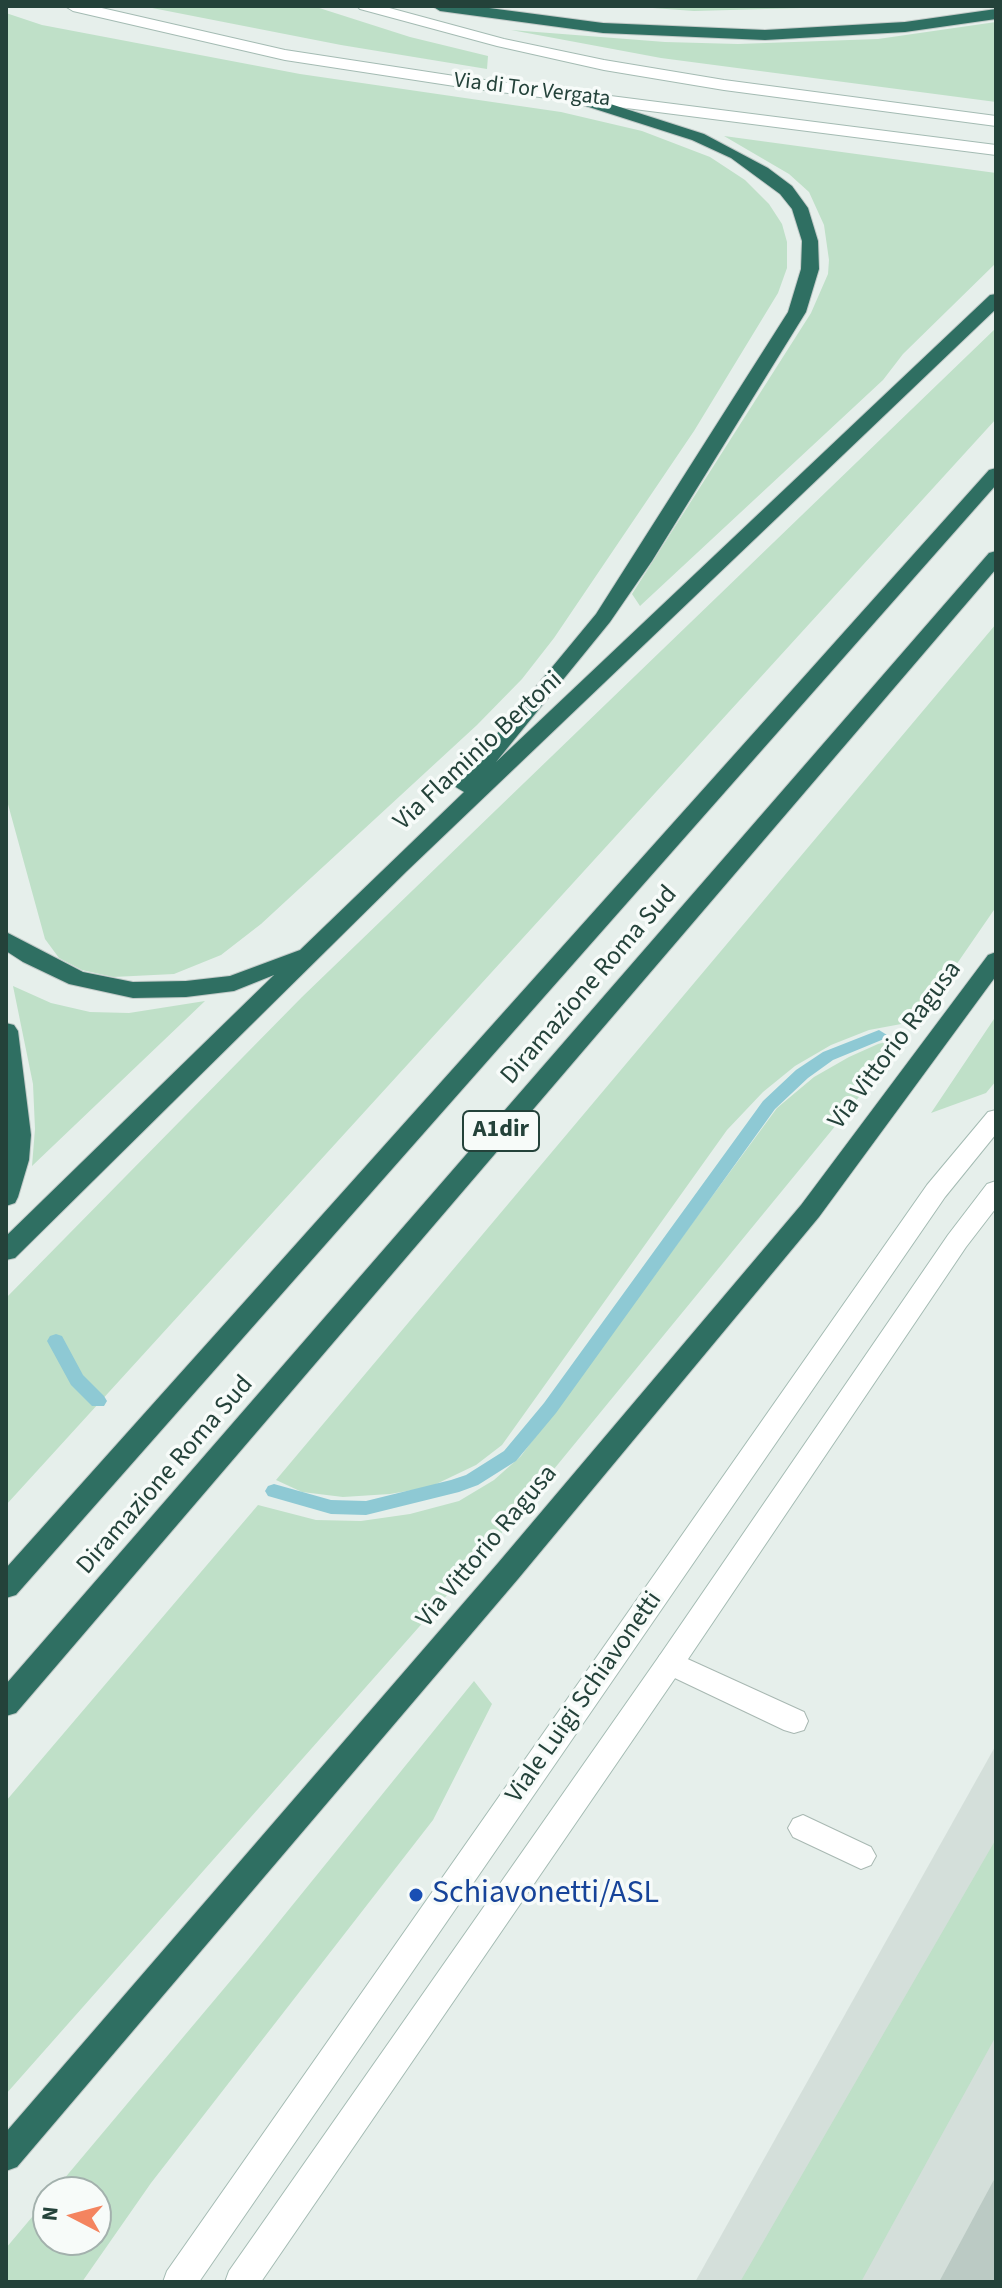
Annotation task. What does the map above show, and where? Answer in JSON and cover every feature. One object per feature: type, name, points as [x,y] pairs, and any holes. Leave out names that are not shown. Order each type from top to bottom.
[{"type":"highway","points":[[440,6],[603,28],[765,35],[905,27],[996,14]]},
{"type":"highway","points":[[399,866],[603,618],[679,505],[797,312],[806,291],[811,250],[805,219],[793,199],[774,180],[712,143],[573,97]]},
{"type":"highway","name":"Via Flaminio Bertoni","points":[[6,1251],[399,866],[996,299]]},
{"type":"highway","name":"Diramazione Roma Sud","points":[[6,1587],[996,474]]},
{"type":"highway","name":"Diramazione Roma Sud","points":[[6,1704],[996,557]]},
{"type":"highway","points":[[6,940],[39,961],[77,979],[114,987],[159,991],[209,987],[260,975],[289,963],[328,936]]},
{"type":"highway","name":"Via Vittorio Ragusa","points":[[6,2156],[508,1571],[810,1211],[996,960]]},
{"type":"highway","points":[[6,1031],[19,1135],[17,1160],[6,1197]]},
{"type":"street","name":"Via di Tor Vergata","points":[[73,6],[285,55],[573,97],[996,150]]},
{"type":"street","points":[[115,6],[134,16],[173,28]]},
{"type":"street","name":"Via di Tor Vergata","points":[[365,6],[604,65],[724,85],[996,121]]},
{"type":"street","name":"Viale Luigi Schiavonetti","points":[[179,2282],[936,1191],[996,1118]]},
{"type":"street","name":"Viale Luigi Schiavonetti","points":[[241,2282],[670,1663],[948,1254],[996,1190]]},
{"type":"street","name":"Viale Luigi Schiavonetti","points":[[670,1663],[794,1721]]},
{"type":"street","points":[[803,1828],[861,1856]]},
{"type":"shaded area","points":[[996,1745],[996,2282],[695,2282]]},
{"type":"green space","points":[[142,6],[313,6],[410,37],[488,56],[487,69],[341,45]]},
{"type":"green space","points":[[625,6],[875,6],[694,11]]},
{"type":"green space","points":[[6,13],[42,25],[300,74],[561,112],[642,131],[710,157],[745,180],[769,204],[782,224],[787,242],[787,268],[778,293],[694,431],[554,638],[522,679],[477,725],[261,924],[221,955],[174,974],[113,977],[82,970],[59,958],[45,939],[6,797]]},
{"type":"green space","points":[[996,22],[996,102],[661,58],[511,30],[665,42],[738,44],[878,39]]},
{"type":"green space","points":[[724,136],[996,173],[996,263],[903,354],[883,380],[640,606],[632,594],[811,313],[828,274],[824,225],[809,192],[789,174]]},
{"type":"green space","points":[[996,328],[996,419],[6,1505],[6,1298],[302,997]]},
{"type":"green space","points":[[996,624],[996,907],[945,981],[912,1022],[869,1030],[831,1045],[795,1066],[763,1092],[727,1130],[502,1445],[476,1465],[430,1487],[390,1494],[343,1497],[302,1492],[276,1480]]},
{"type":"green space","points":[[13,986],[51,1003],[90,1012],[129,1013],[205,1001],[32,1166],[35,1129],[33,1084]]},
{"type":"green space","points":[[996,1016],[996,1081],[986,1093],[931,1113]]},
{"type":"green space","points":[[909,1036],[495,1541],[6,2094],[6,1801],[258,1505],[316,1520],[361,1521],[410,1514],[459,1501],[494,1480],[521,1456],[777,1108],[814,1077],[849,1057],[878,1044]]},
{"type":"green space","points":[[474,1681],[492,1704],[433,1820],[151,2183],[112,2239],[112,2176],[66,2176],[248,1960]]},
{"type":"green space","points":[[996,1839],[996,2036],[861,2282],[740,2282]]},
{"type":"green space","points":[[32,2217],[32,2256],[100,2256],[82,2282],[6,2282],[6,2248]]},
{"type":"building","points":[[996,2176],[996,2282],[939,2282]]},
{"type":"waterway","points":[[274,1491],[331,1507],[366,1508],[453,1487],[472,1480],[510,1456],[550,1408],[769,1105],[802,1074],[828,1056],[879,1035]]},
{"type":"waterway","points":[[56,1341],[77,1380],[98,1401]]},
{"type":"place","name":"Schiavonetti/ASL","points":[[416,1895]]}]
